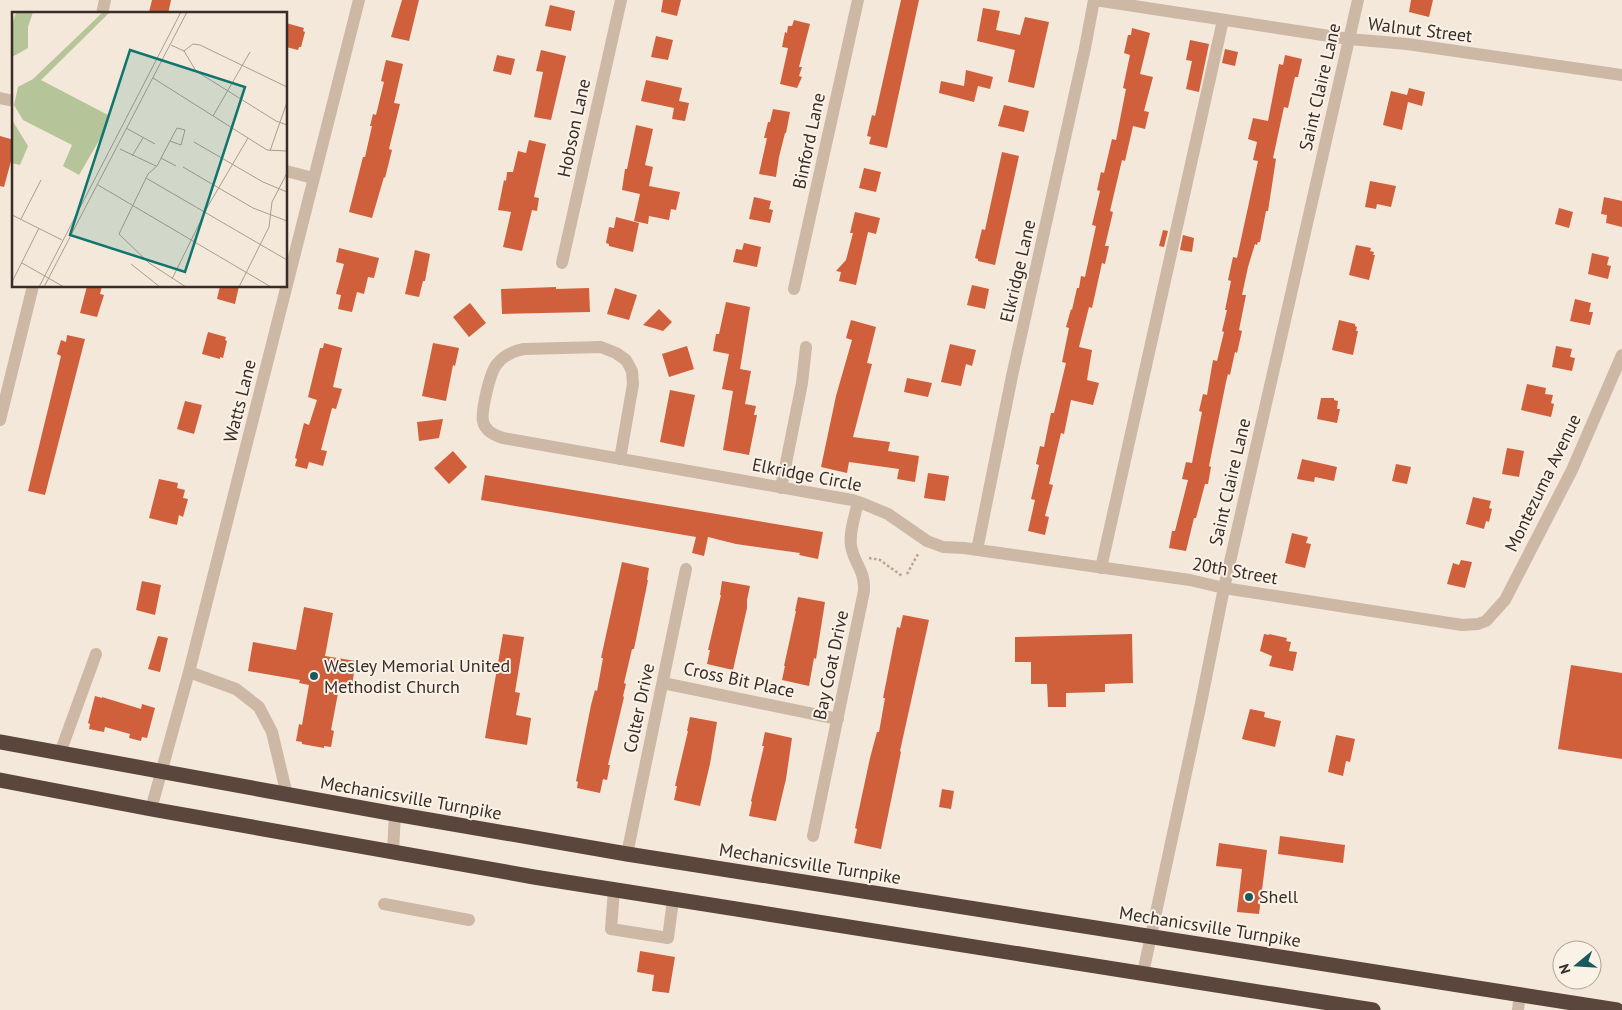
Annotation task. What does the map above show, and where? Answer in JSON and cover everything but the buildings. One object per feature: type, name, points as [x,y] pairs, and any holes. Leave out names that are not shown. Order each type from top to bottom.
[{"type":"highway","name":"Mechanicsville Turnpike","points":[[0,742],[287,795],[627,854],[1617,1010]]},
{"type":"highway","points":[[0,780],[673,900],[1374,1010]]},
{"type":"street","name":"Watts Lane","points":[[288,278],[359,0]]},
{"type":"street","name":"Hobson Lane","points":[[562,263],[620,0]]},
{"type":"street","name":"Binford Lane","points":[[794,289],[858,0]]},
{"type":"street","name":"Walnut Street","points":[[1095,0],[1349,39],[1407,44],[1622,75]]},
{"type":"street","name":"Elkridge Lane","points":[[977,550],[1012,376],[1095,0]]},
{"type":"street","name":"Saint Claire Lane","points":[[1143,973],[1224,588],[1358,0]]},
{"type":"street","points":[[1101,568],[1223,20]]},
{"type":"street","points":[[288,172],[313,178]]},
{"type":"street","points":[[0,420],[33,288]]},
{"type":"street","name":"Watts Lane","points":[[151,808],[190,672],[286,288]]},
{"type":"street","name":"Elkridge Circle","points":[[620,459],[633,384],[632,371],[626,360],[616,353],[601,347],[524,349],[503,357],[496,365],[491,374],[483,412],[483,422],[494,435],[620,459],[858,502],[888,514],[921,538],[935,544],[943,547],[977,550]]},
{"type":"street","points":[[781,488],[802,383],[806,347]]},
{"type":"street","name":"Montezuma Avenue","points":[[1486,621],[1505,600],[1572,470],[1622,355]]},
{"type":"street","name":"Bay Coat Drive","points":[[813,836],[864,591],[863,575],[850,541],[858,502]]},
{"type":"street","name":"20th Street","points":[[977,550],[1190,580],[1224,588],[1462,625],[1478,624],[1486,621]]},
{"type":"street","name":"Colter Drive","points":[[627,854],[686,569]]},
{"type":"street","points":[[60,753],[96,654]]},
{"type":"street","points":[[190,672],[236,689],[259,707],[272,732],[287,795]]},
{"type":"street","name":"Cross Bit Place","points":[[662,683],[838,718]]},
{"type":"street","points":[[393,851],[395,814]]},
{"type":"street","points":[[614,890],[611,930],[668,938],[673,900]]},
{"type":"street","points":[[384,904],[469,920]]},
{"type":"street","points":[[1518,1010],[1520,994]]},
{"type":"path","points":[[907,574],[918,554]]},
{"type":"path","points":[[863,556],[880,560],[902,576]]},
{"type":"place","name":"Wesley Memorial United Methodist Church","points":[[314,676]]},
{"type":"place","name":"Shell","points":[[1249,897]]}]
